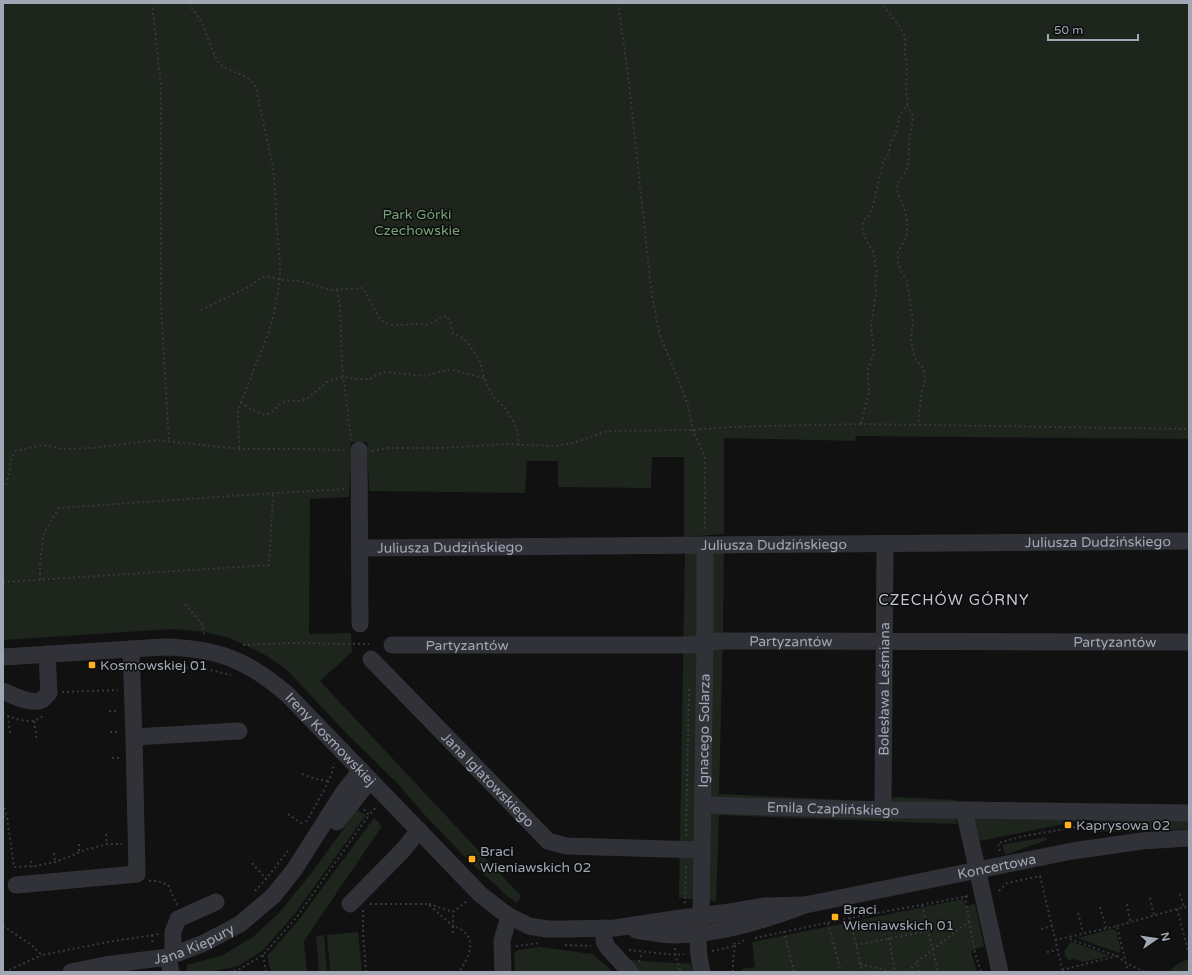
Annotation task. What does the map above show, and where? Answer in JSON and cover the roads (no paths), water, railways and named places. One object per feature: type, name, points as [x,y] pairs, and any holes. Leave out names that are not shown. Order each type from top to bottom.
[{"type":"street","points":[[357,451],[359,488],[360,624]]},
{"type":"street","name":"Juliusza Dudzińskiego","points":[[360,548],[1189,541]]},
{"type":"street","name":"Bolesława Leśmiana","points":[[884,810],[885,544]]},
{"type":"street","name":"Ignacego Solarza","points":[[701,927],[694,850],[703,805],[706,642],[705,545]]},
{"type":"street","name":"Partyzantów","points":[[392,645],[689,645],[719,641],[1189,642]]},
{"type":"street","name":"Ireny Kosmowskiej","points":[[3,657],[164,647],[197,649],[226,655],[247,665],[268,678],[288,695],[480,894],[509,916],[529,926],[547,929],[610,928],[674,919],[701,927]]},
{"type":"street","points":[[16,885],[137,874],[126,734],[132,690],[131,649]]},
{"type":"street","points":[[3,691],[25,700],[42,700],[49,693],[47,654]]},
{"type":"street","name":"Jana Iglatowskiego","points":[[372,659],[548,841],[566,846],[694,850]]},
{"type":"street","points":[[126,734],[239,730]]},
{"type":"street","name":"Jana Kiepury","points":[[71,972],[105,965],[171,961],[240,924],[273,896],[294,870],[324,839],[353,800],[365,775]]},
{"type":"street","name":"Emila Czaplińskiego","points":[[703,805],[884,810],[1189,813]]},
{"type":"street","points":[[964,810],[1000,972]]},
{"type":"street","points":[[350,904],[404,849],[419,830]]},
{"type":"street","name":"Koncertowa","points":[[701,927],[733,928],[770,919],[806,905],[1078,850],[1189,838]]},
{"type":"street","points":[[171,961],[173,932],[178,919],[216,902]]},
{"type":"street","points":[[503,972],[502,941],[509,916]]},
{"type":"street","points":[[701,927],[698,954],[702,972]]},
{"type":"street","points":[[701,927],[712,972]]},
{"type":"street","points":[[610,928],[604,941],[608,948],[630,972]]},
{"type":"place","name":"Kosmowskiej 01","points":[[92,665]]},
{"type":"place","name":"Kaprysowa 02","points":[[1068,825]]},
{"type":"place","name":"Braci Wieniawskich 02","points":[[472,859]]},
{"type":"place","name":"Braci Wieniawskich 01","points":[[835,917]]},
{"type":"district","name":"CZECHÓW GÓRNY","points":[[954,600]]},
{"type":"park label","name":"Park Górki Czechowskie","points":[[417,222]]}]
